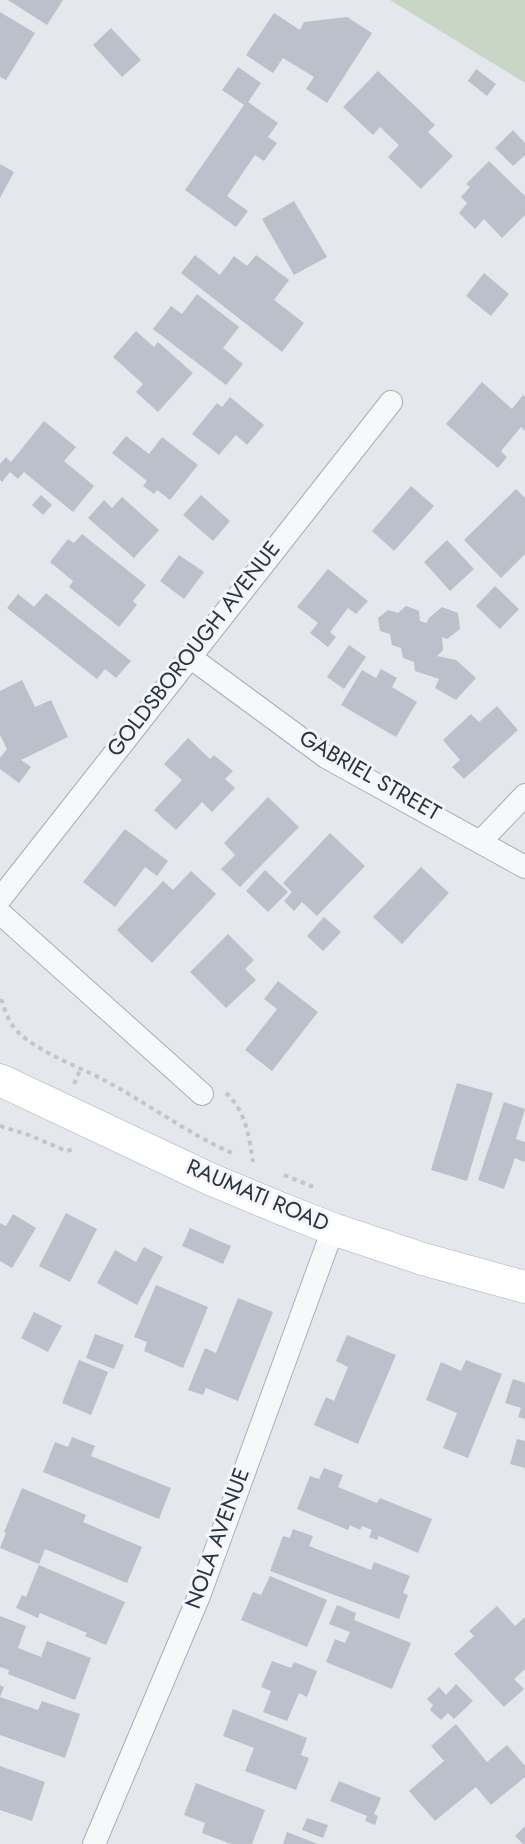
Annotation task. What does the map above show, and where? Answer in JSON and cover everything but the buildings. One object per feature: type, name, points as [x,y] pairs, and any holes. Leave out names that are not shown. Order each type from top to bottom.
[{"type":"main road","name":"RAUMATI ROAD","points":[[0,1080],[210,1179],[333,1229],[423,1259],[525,1287]]},
{"type":"street","name":"GOLDSBOROUGH AVENUE","points":[[0,899],[392,402]]},
{"type":"street","name":"GABRIEL STREET","points":[[190,657],[326,757],[525,867]]},
{"type":"street","points":[[481,841],[525,795]]},
{"type":"street","points":[[0,913],[212,1092]]},
{"type":"street","name":"NOLA AVENUE","points":[[94,1844],[199,1596],[333,1229]]},
{"type":"path","points":[[0,1000],[2,1000],[9,1020],[19,1033],[36,1045],[106,1081],[174,1123],[234,1154]]},
{"type":"path","points":[[73,1086],[81,1068]]},
{"type":"path","points":[[212,1092],[234,1100],[246,1125],[253,1162]]},
{"type":"path","points":[[0,1126],[29,1135],[66,1151],[82,1147]]},
{"type":"path","points":[[243,1158],[259,1165]]},
{"type":"path","points":[[276,1172],[318,1188]]},
{"type":"green space","points":[[390,0],[525,0],[525,83]]}]
